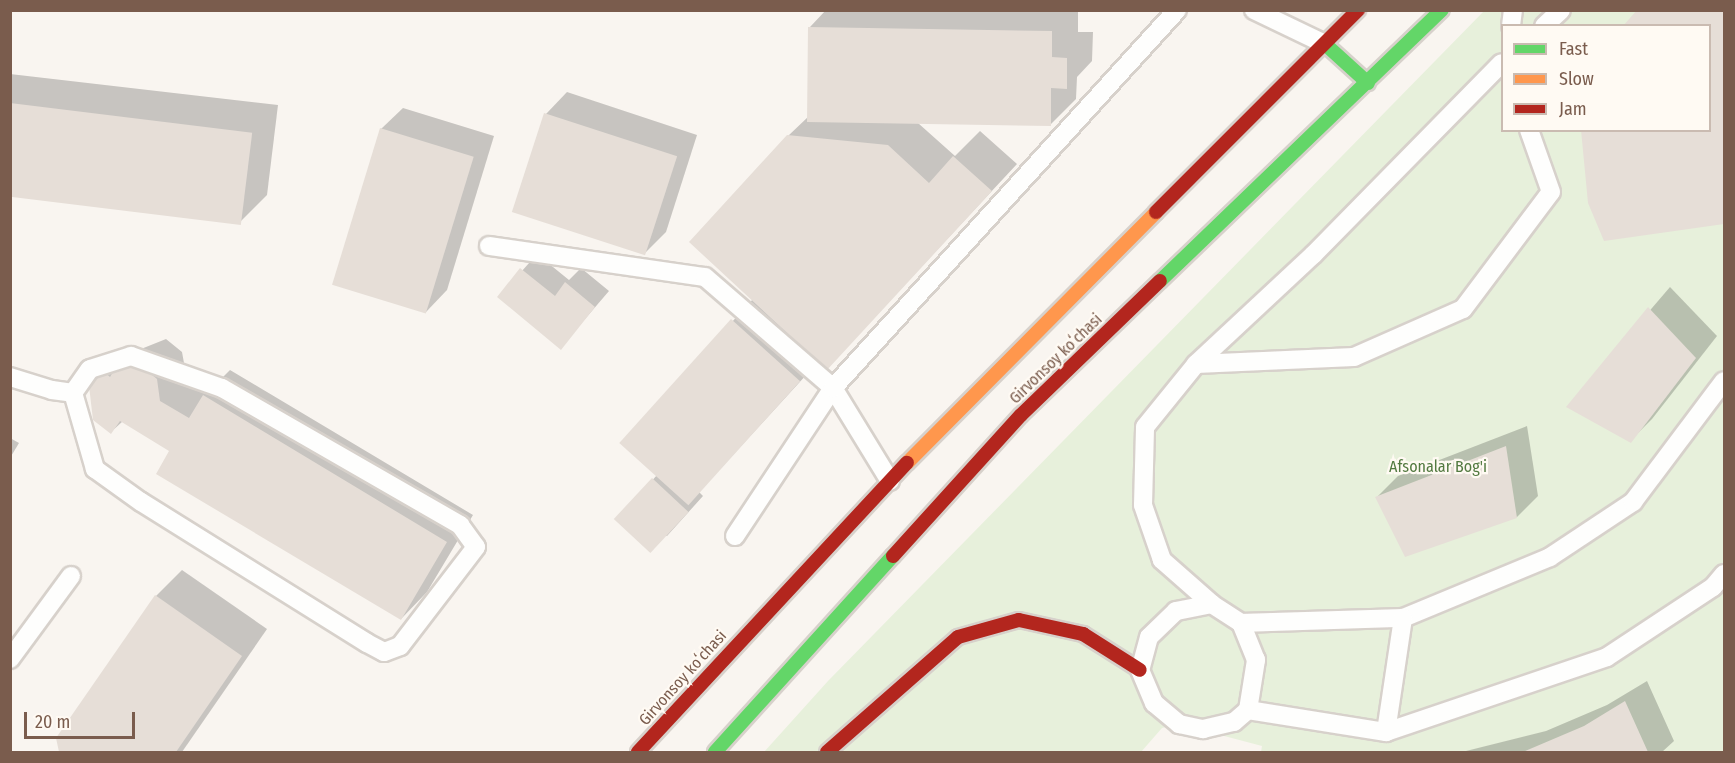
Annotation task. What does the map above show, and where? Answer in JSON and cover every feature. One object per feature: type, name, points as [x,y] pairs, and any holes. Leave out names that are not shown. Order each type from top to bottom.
[{"type":"main road","name":"Girvonsoy koʻchasi","points":[[638,753],[890,481],[1358,10]]},
{"type":"main road","name":"Girvonsoy koʻchasi","points":[[715,753],[1021,415],[1442,10]]},
{"type":"main road","points":[[1325,44],[1368,83]]},
{"type":"main road","points":[[827,753],[958,637],[1019,620],[1083,634],[1140,670]]},
{"type":"lane","points":[[735,536],[833,388],[1177,10]]},
{"type":"lane","points":[[1254,10],[1325,44]]},
{"type":"lane","points":[[1546,24],[1561,10]]},
{"type":"lane","points":[[1212,604],[1176,611],[1149,637],[1140,670],[1154,703],[1179,724],[1203,729],[1234,722],[1248,710],[1257,660],[1241,623],[1212,604],[1162,560],[1143,505],[1145,428],[1196,364],[1320,247],[1501,65]]},
{"type":"lane","points":[[1196,364],[1354,357],[1464,309],[1551,192],[1530,132]]},
{"type":"lane","points":[[489,246],[705,277],[833,388],[890,481]]},
{"type":"lane","points":[[131,356],[188,374],[222,388],[404,491],[460,525],[476,547],[400,646],[384,652],[141,502],[95,469],[73,393],[90,369],[131,356]]},
{"type":"lane","points":[[10,377],[73,393]]},
{"type":"lane","points":[[1241,623],[1403,618],[1550,557],[1632,502],[1725,381]]},
{"type":"lane","points":[[1248,710],[1386,732],[1607,657],[1713,587],[1725,574]]},
{"type":"lane","points":[[10,659],[71,576]]},
{"type":"lane","points":[[1386,732],[1403,618]]},
{"type":"green space","name":"Afsonalar Bog'i","points":[[1484,11],[1724,11],[1724,752],[1261,752],[1262,746],[1179,724],[1162,728],[1141,752],[764,752],[828,681]]},
{"type":"building","points":[[1637,10],[1724,10],[1724,224],[1604,241],[1588,203],[1581,132],[1711,132],[1711,24],[1625,24]]},
{"type":"building","points":[[808,27],[1052,31],[1052,57],[1067,58],[1067,89],[1051,88],[1051,126],[807,122]]},
{"type":"building","points":[[10,103],[252,133],[241,225],[10,197]]},
{"type":"building","points":[[544,113],[677,156],[645,255],[512,212]]},
{"type":"building","points":[[380,128],[474,157],[426,313],[332,285]]},
{"type":"building","points":[[787,135],[888,145],[929,183],[953,156],[992,191],[827,370],[689,242]]},
{"type":"building","points":[[520,268],[555,296],[565,282],[595,307],[561,350],[497,297]]},
{"type":"building","points":[[1648,307],[1696,358],[1631,443],[1566,407]]},
{"type":"building","points":[[731,319],[800,381],[688,505],[619,443]]},
{"type":"building","points":[[139,364],[157,379],[160,401],[189,418],[203,395],[447,542],[401,620],[156,474],[169,451],[120,421],[111,434],[93,420],[89,386],[102,370],[110,377],[113,372]]},
{"type":"building","points":[[1506,446],[1517,518],[1405,557],[1375,497]]},
{"type":"building","points":[[652,478],[689,512],[650,553],[614,519]]},
{"type":"building","points":[[155,595],[242,656],[176,752],[59,752],[56,738]]},
{"type":"building","points":[[1625,701],[1648,752],[1523,752],[1584,726]]},
{"type":"traffic: fast","points":[[1160,281],[1442,10]]},
{"type":"traffic: fast","points":[[1325,44],[1368,83]]},
{"type":"traffic: fast","points":[[715,752],[893,556]]},
{"type":"traffic: slow","points":[[907,463],[1156,212]]},
{"type":"traffic: jam","points":[[1156,212],[1358,10]]},
{"type":"traffic: jam","points":[[893,556],[1021,415],[1160,281]]},
{"type":"traffic: jam","points":[[638,752],[907,463]]},
{"type":"traffic: jam","points":[[827,752],[958,637],[1019,620],[1083,634],[1140,670]]}]
